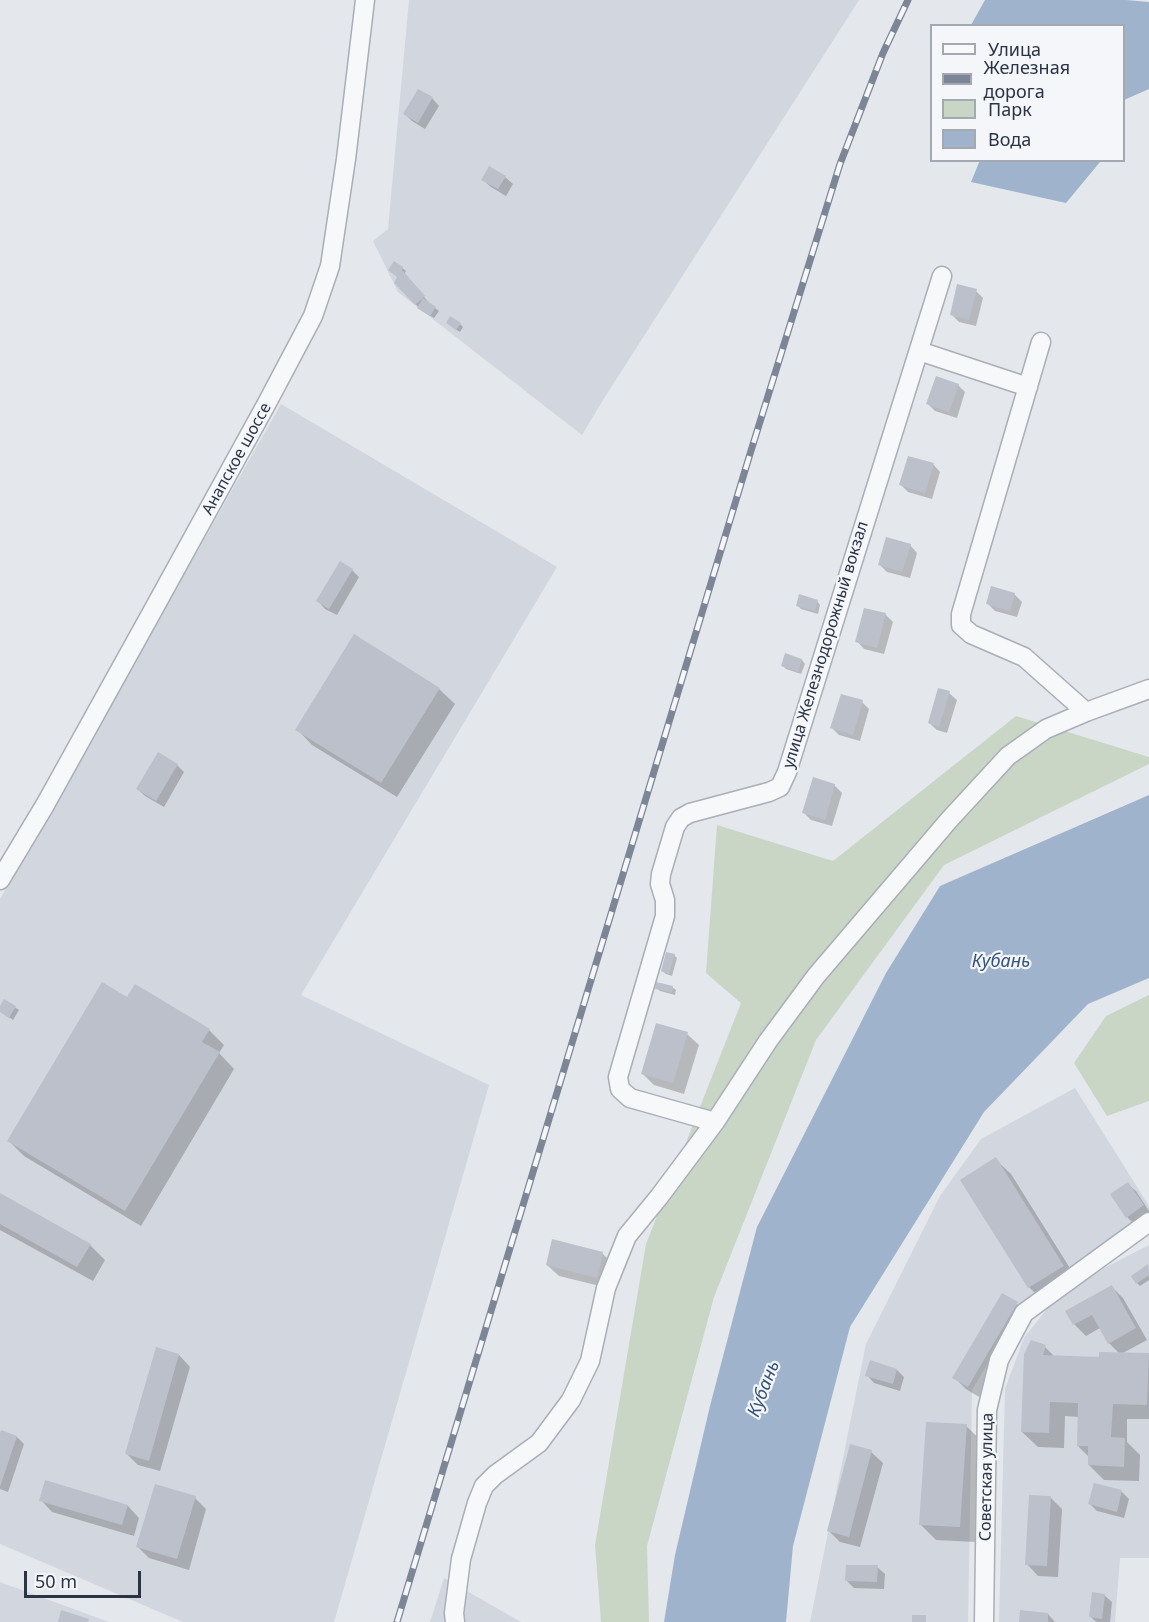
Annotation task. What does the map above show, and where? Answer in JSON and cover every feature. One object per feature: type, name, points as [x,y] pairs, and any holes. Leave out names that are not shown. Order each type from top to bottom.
[{"type":"street","name":"Анапское шоссе","points":[[0,879],[45,805],[225,482],[313,316],[330,266],[346,159],[365,0]]},
{"type":"street","name":"улица Железнодорожный вокзал","points":[[715,1122],[630,1098],[620,1089],[618,1077],[665,916],[665,900],[660,884],[661,874],[675,827],[681,818],[690,813],[780,787],[942,276]]},
{"type":"street","points":[[1041,342],[961,614],[961,625],[971,633],[1024,657],[1086,712]]},
{"type":"street","points":[[919,351],[1028,387]]},
{"type":"street","points":[[455,1622],[454,1613],[461,1559],[484,1486],[495,1475],[539,1443],[571,1400],[590,1361],[606,1288],[627,1236],[715,1122],[768,1041],[816,976],[949,820],[1008,756],[1046,729],[1149,689]]},
{"type":"street","name":"Советская улица","points":[[984,1622],[987,1410],[999,1360],[1024,1313],[1149,1222]]},
{"type":"shaded area","points":[[409,0],[859,0],[582,435],[398,292],[373,241],[388,229]]},
{"type":"shaded area","points":[[281,404],[557,567],[301,995],[489,1085],[334,1622],[183,1622],[0,1544],[0,899]]},
{"type":"shaded area","points":[[1075,1088],[1149,1206],[1149,1212],[1022,1306],[972,1390],[968,1622],[810,1622],[866,1344],[940,1196],[981,1139]]},
{"type":"shaded area","points":[[1149,1245],[1149,1558],[1120,1558],[1115,1622],[999,1622],[1005,1389],[1024,1338],[1050,1305],[1079,1281]]},
{"type":"shaded area","points":[[444,1578],[521,1622],[430,1622]]},
{"type":"shaded area","points":[[0,1582],[109,1622],[0,1622]]},
{"type":"green space","points":[[1016,716],[1149,757],[1149,764],[944,865],[816,1040],[714,1297],[647,1546],[649,1622],[601,1622],[595,1545],[646,1244],[741,1003],[706,973],[717,825],[833,861]]},
{"type":"green space","points":[[1149,995],[1149,1101],[1107,1116],[1074,1063],[1106,1016]]},
{"type":"water","points":[[985,0],[1149,2],[1149,89],[1125,100],[1125,24],[972,24]]},
{"type":"water","points":[[979,162],[1100,162],[1066,203],[971,182]]},
{"type":"water","name":"Кубань","points":[[1149,795],[1149,978],[1088,1004],[984,1112],[850,1327],[793,1546],[786,1622],[664,1622],[675,1555],[710,1406],[757,1227],[886,973],[940,886]]},
{"type":"building","points":[[418,89],[433,97],[418,123],[403,114]]},
{"type":"building","points":[[489,166],[506,176],[498,189],[481,180]]},
{"type":"building","points":[[394,261],[403,267],[402,270],[425,296],[415,305],[394,283],[397,277],[388,270]]},
{"type":"building","points":[[957,284],[977,289],[969,320],[950,315]]},
{"type":"building","points":[[423,298],[436,307],[430,316],[417,308]]},
{"type":"building","points":[[450,316],[461,323],[456,330],[446,323]]},
{"type":"building","points":[[936,376],[959,384],[949,412],[926,404]]},
{"type":"building","points":[[908,456],[934,463],[925,493],[899,485]]},
{"type":"building","points":[[886,537],[911,544],[902,572],[878,565]]},
{"type":"building","points":[[340,561],[353,569],[329,609],[316,601]]},
{"type":"building","points":[[991,586],[1015,593],[1010,611],[986,604]]},
{"type":"building","points":[[799,594],[818,600],[815,611],[796,606]]},
{"type":"building","points":[[864,608],[886,613],[877,648],[855,642]]},
{"type":"building","points":[[354,634],[440,688],[381,783],[295,730]]},
{"type":"building","points":[[785,653],[802,659],[798,672],[781,666]]},
{"type":"building","points":[[938,688],[950,691],[939,727],[928,723]]},
{"type":"building","points":[[841,694],[863,700],[853,735],[830,728]]},
{"type":"building","points":[[158,752],[178,764],[156,801],[136,789]]},
{"type":"building","points":[[813,777],[835,784],[825,820],[802,813]]},
{"type":"building","points":[[666,952],[675,954],[669,974],[661,971]]},
{"type":"building","points":[[102,982],[127,997],[135,984],[210,1029],[202,1042],[220,1052],[125,1211],[7,1141]]},
{"type":"building","points":[[656,982],[673,986],[672,992],[655,989]]},
{"type":"building","points":[[4,999],[16,1006],[9,1018],[0,1012]]},
{"type":"building","points":[[656,1023],[688,1032],[673,1083],[641,1074]]},
{"type":"building","points":[[996,1157],[1064,1266],[1028,1288],[960,1180]]},
{"type":"building","points":[[1128,1182],[1144,1205],[1126,1218],[1110,1194]]},
{"type":"building","points":[[0,1193],[91,1244],[77,1267],[0,1224]]},
{"type":"building","points":[[552,1239],[603,1252],[597,1278],[546,1265]]},
{"type":"building","points":[[1148,1264],[1149,1275],[1136,1284],[1131,1276]]},
{"type":"building","points":[[1112,1285],[1136,1328],[1108,1344],[1092,1315],[1073,1325],[1065,1311]]},
{"type":"building","points":[[1002,1293],[1018,1302],[968,1387],[952,1378]]},
{"type":"building","points":[[1031,1340],[1046,1345],[1043,1355],[1099,1357],[1099,1352],[1149,1353],[1147,1405],[1113,1404],[1111,1437],[1125,1438],[1124,1467],[1088,1465],[1088,1446],[1077,1446],[1078,1403],[1050,1402],[1049,1433],[1021,1432],[1024,1354]]},
{"type":"building","points":[[156,1347],[179,1354],[149,1461],[125,1454]]},
{"type":"building","points":[[870,1360],[897,1369],[893,1384],[865,1376]]},
{"type":"building","points":[[926,1422],[967,1424],[960,1527],[919,1525]]},
{"type":"building","points":[[1,1430],[17,1436],[0,1487],[0,1433]]},
{"type":"building","points":[[850,1444],[872,1450],[849,1537],[827,1531]]},
{"type":"building","points":[[45,1480],[128,1505],[122,1525],[39,1501]]},
{"type":"building","points":[[1094,1483],[1122,1490],[1117,1512],[1088,1504]]},
{"type":"building","points":[[155,1484],[196,1496],[177,1559],[136,1547]]},
{"type":"building","points":[[1029,1495],[1051,1496],[1047,1566],[1025,1565]]},
{"type":"building","points":[[846,1565],[878,1565],[877,1582],[845,1581]]},
{"type":"building","points":[[1092,1592],[1105,1594],[1102,1619],[1089,1617]]},
{"type":"building","points":[[61,1610],[89,1619],[88,1622],[58,1622]]},
{"type":"building","points":[[1020,1610],[1048,1613],[1048,1622],[1019,1622]]},
{"type":"building","points":[[912,1615],[926,1615],[926,1622],[912,1622]]},
{"type":"railway","points":[[397,1622],[750,454],[840,164],[883,53],[908,0]]}]
